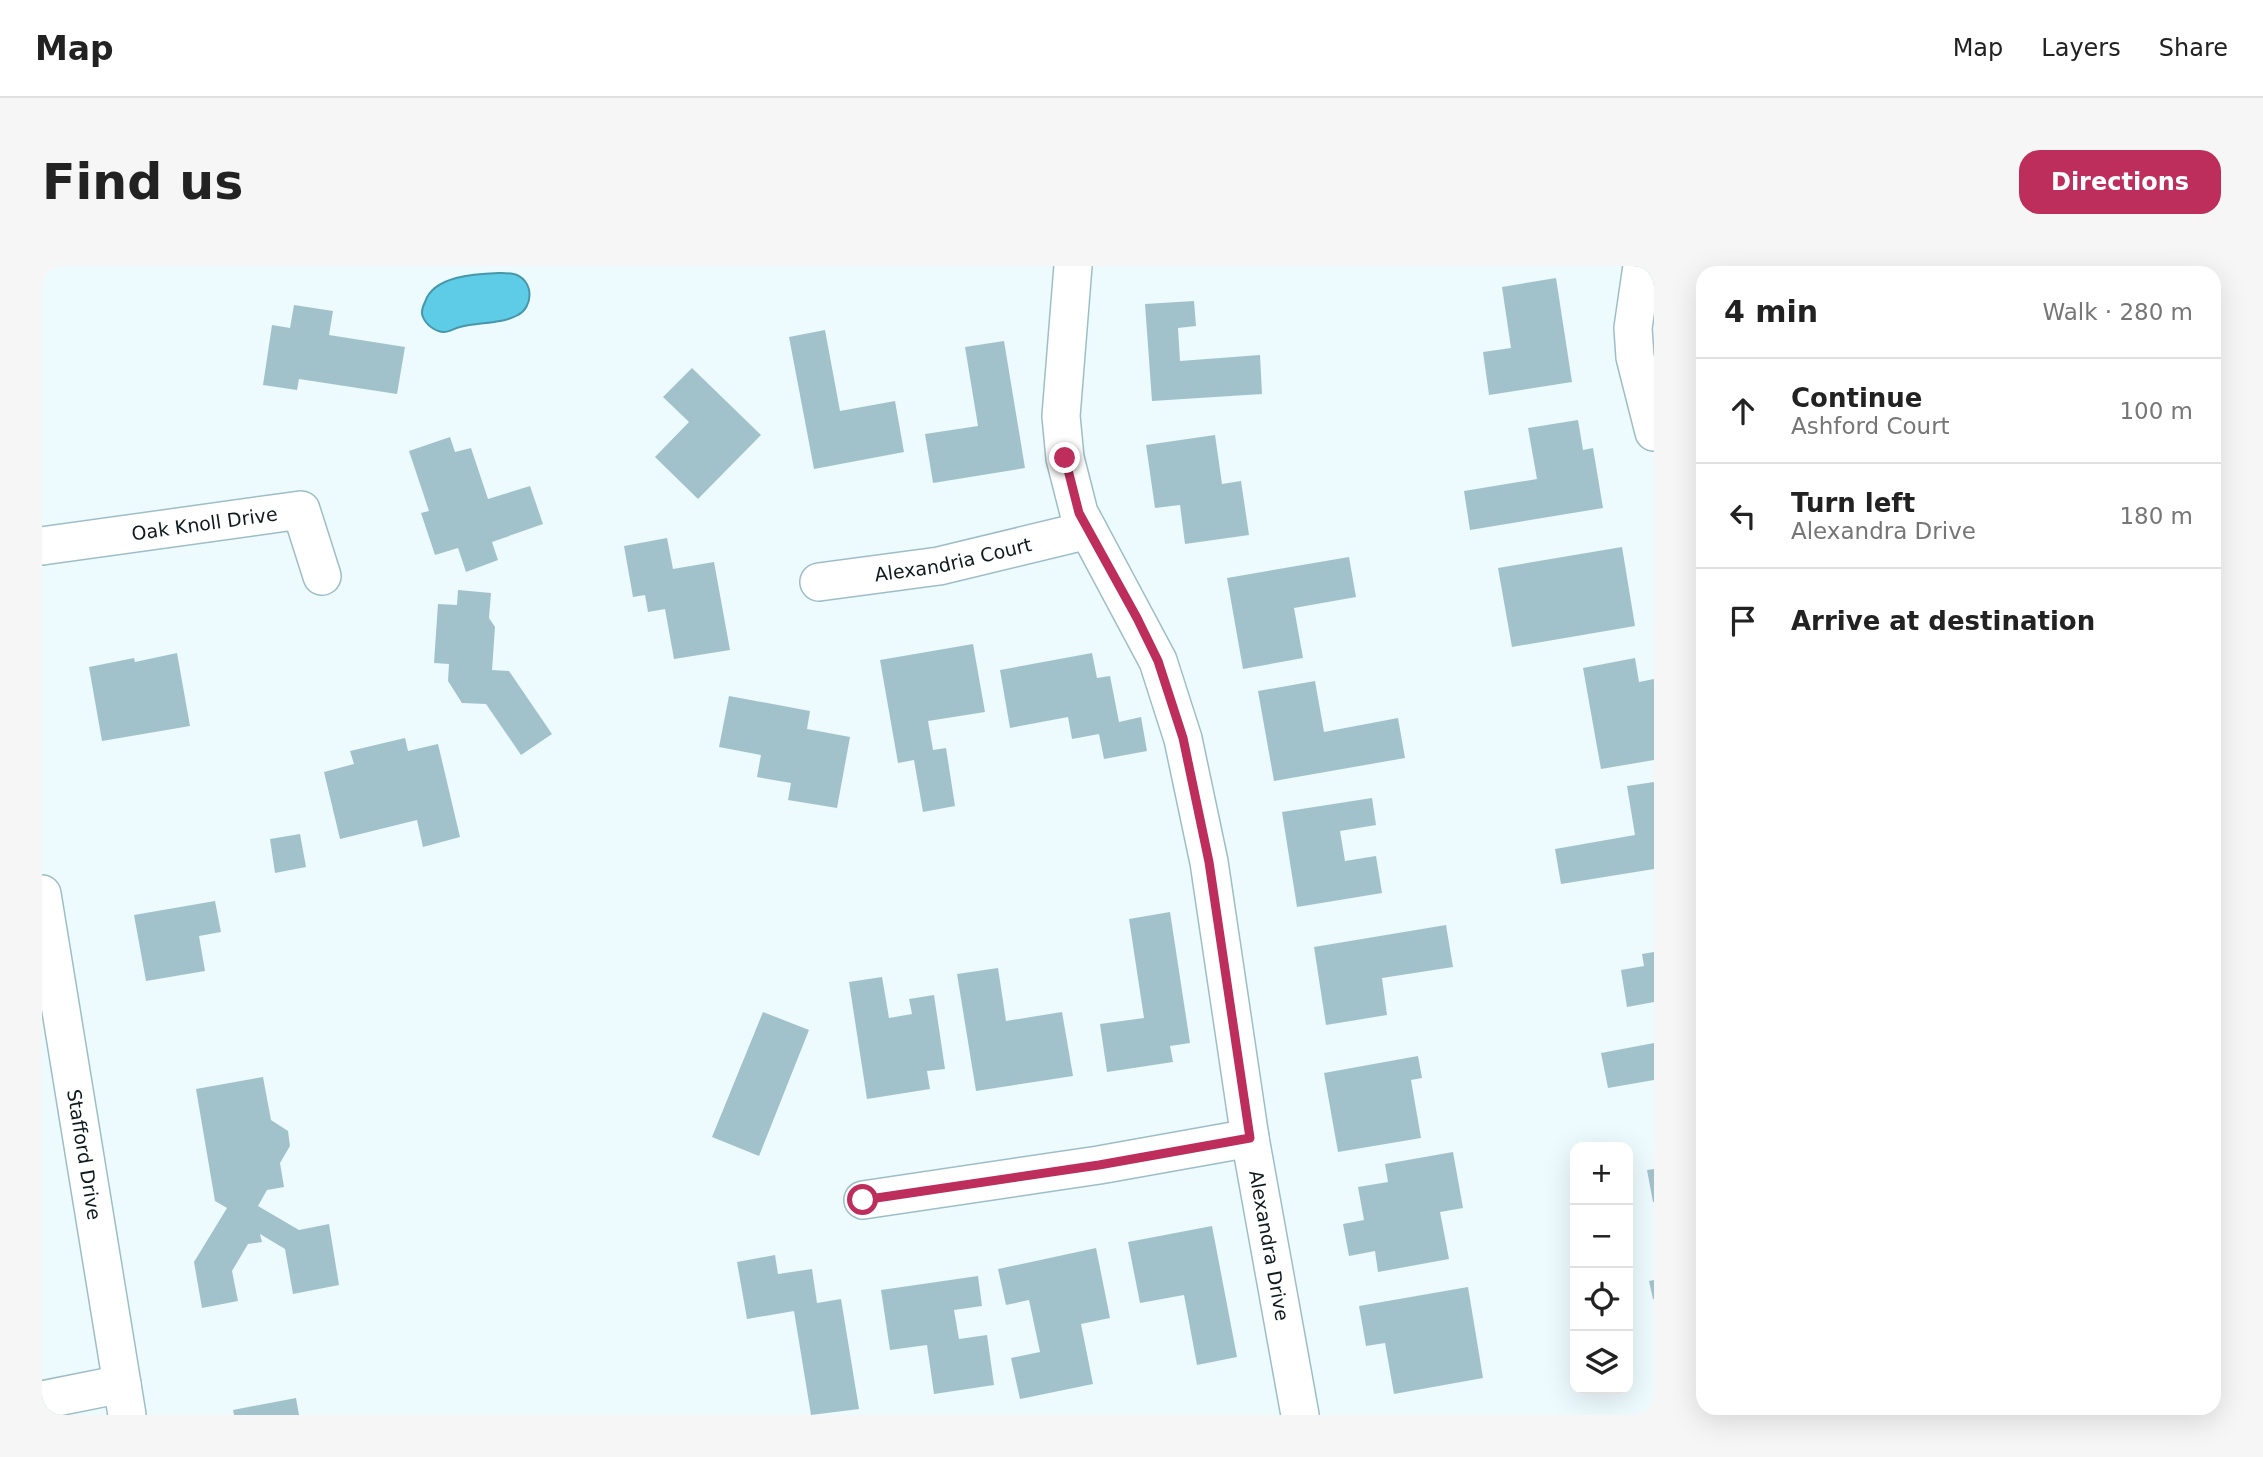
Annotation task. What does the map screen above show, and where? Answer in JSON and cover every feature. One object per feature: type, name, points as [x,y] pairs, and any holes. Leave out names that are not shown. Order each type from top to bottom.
[{"type":"street","name":"Alexandra Drive","points":[[1073,266],[1061,416],[1065,458],[1079,513],[1158,661],[1183,738],[1209,862],[1250,1138],[1300,1415]]},
{"type":"street","points":[[1642,266],[1633,328],[1635,357],[1654,432]]},
{"type":"street","name":"Oak Knoll Drive","points":[[42,546],[301,510],[322,576]]},
{"type":"street","name":"Alexandria Court","points":[[819,582],[939,566],[1088,530]]},
{"type":"street","name":"Stafford Drive","points":[[42,894],[124,1400]]},
{"type":"street","points":[[863,1200],[1099,1165],[1250,1138]]},
{"type":"street","points":[[42,1400],[124,1400]]},
{"type":"water","points":[[501,273],[517,275],[529,289],[527,306],[518,315],[444,332],[424,320],[424,304],[437,286],[457,278]]},
{"type":"building","points":[[1556,278],[1572,382],[1489,395],[1483,352],[1511,348],[1502,287]]},
{"type":"building","points":[[1194,301],[1196,326],[1178,328],[1180,361],[1260,355],[1262,394],[1152,401],[1145,304]]},
{"type":"building","points":[[294,305],[333,311],[329,335],[405,347],[397,394],[299,379],[297,390],[263,385],[272,325],[290,328]]},
{"type":"building","points":[[825,330],[840,411],[895,401],[904,452],[814,469],[789,337]]},
{"type":"building","points":[[1004,341],[1025,468],[933,483],[925,434],[978,426],[965,347]]},
{"type":"building","points":[[692,368],[761,435],[698,499],[655,457],[689,422],[663,397]]},
{"type":"building","points":[[1578,420],[1583,450],[1593,448],[1603,508],[1470,530],[1464,491],[1537,479],[1528,428]]},
{"type":"building","points":[[1215,435],[1222,484],[1241,481],[1249,535],[1185,544],[1180,505],[1155,508],[1146,445]]},
{"type":"building","points":[[450,437],[455,452],[471,448],[488,499],[530,486],[543,524],[492,542],[498,560],[466,572],[458,548],[435,555],[421,513],[429,511],[409,451]]},
{"type":"building","points":[[667,538],[673,569],[714,562],[730,650],[674,659],[665,609],[648,612],[645,595],[633,597],[624,546]]},
{"type":"building","points":[[1622,547],[1635,626],[1512,647],[1498,568]]},
{"type":"building","points":[[1349,557],[1356,597],[1294,608],[1303,658],[1243,669],[1227,578]]},
{"type":"building","points":[[458,590],[491,593],[489,618],[495,627],[492,670],[509,671],[552,734],[521,755],[486,704],[462,703],[448,681],[449,664],[434,663],[438,604],[457,605]]},
{"type":"building","points":[[973,644],[985,712],[928,721],[933,750],[946,748],[955,806],[923,812],[914,760],[898,763],[880,660]]},
{"type":"building","points":[[177,653],[190,726],[102,741],[89,667],[134,658],[135,662]]},
{"type":"building","points":[[1092,653],[1097,678],[1110,676],[1119,722],[1141,717],[1147,751],[1104,759],[1099,734],[1072,739],[1068,717],[1010,728],[1000,670]]},
{"type":"building","points":[[1635,658],[1639,682],[1654,679],[1654,760],[1601,769],[1583,668]]},
{"type":"building","points":[[1315,681],[1324,732],[1398,718],[1405,758],[1274,781],[1258,691]]},
{"type":"building","points":[[729,696],[810,711],[807,729],[850,737],[837,808],[788,800],[791,783],[757,777],[761,755],[719,747]]},
{"type":"building","points":[[405,738],[408,751],[438,744],[460,837],[423,847],[417,820],[340,839],[324,772],[354,764],[350,751]]},
{"type":"building","points":[[1654,782],[1654,869],[1561,884],[1555,849],[1635,835],[1627,786]]},
{"type":"building","points":[[1372,798],[1376,825],[1340,831],[1345,861],[1376,856],[1382,893],[1297,907],[1282,812]]},
{"type":"building","points":[[300,834],[306,867],[275,873],[270,839]]},
{"type":"building","points":[[215,901],[221,932],[199,936],[205,971],[146,981],[134,915]]},
{"type":"building","points":[[1170,912],[1190,1043],[1170,1046],[1173,1062],[1107,1072],[1100,1024],[1144,1018],[1129,919]]},
{"type":"building","points":[[1446,925],[1453,967],[1382,978],[1387,1015],[1326,1025],[1314,947]]},
{"type":"building","points":[[1654,952],[1654,1002],[1627,1007],[1621,970],[1644,966],[1642,954]]},
{"type":"building","points":[[998,968],[1006,1021],[1062,1012],[1073,1076],[976,1091],[957,974]]},
{"type":"building","points":[[882,977],[889,1018],[912,1014],[909,999],[934,995],[945,1069],[927,1071],[930,1089],[867,1099],[849,982]]},
{"type":"building","points":[[763,1012],[809,1030],[759,1156],[712,1137]]},
{"type":"building","points":[[1654,1043],[1654,1080],[1608,1088],[1601,1053]]},
{"type":"building","points":[[1418,1056],[1422,1078],[1411,1080],[1421,1138],[1338,1152],[1324,1073]]},
{"type":"building","points":[[263,1077],[271,1120],[288,1131],[290,1146],[280,1163],[284,1187],[267,1190],[258,1206],[299,1230],[329,1224],[339,1285],[293,1294],[285,1249],[260,1234],[262,1242],[248,1244],[232,1271],[238,1301],[202,1308],[194,1262],[227,1208],[215,1201],[196,1089]]},
{"type":"building","points":[[1453,1152],[1463,1208],[1440,1212],[1449,1259],[1378,1272],[1375,1251],[1349,1256],[1343,1224],[1364,1220],[1358,1187],[1388,1182],[1385,1164]]},
{"type":"building","points":[[1654,1169],[1654,1202],[1653,1202],[1647,1170]]},
{"type":"building","points":[[1212,1226],[1237,1357],[1197,1365],[1184,1295],[1140,1303],[1128,1242]]},
{"type":"building","points":[[1096,1248],[1110,1318],[1081,1324],[1093,1384],[1020,1399],[1011,1358],[1040,1352],[1029,1300],[1006,1305],[998,1269]]},
{"type":"building","points":[[775,1255],[778,1274],[812,1269],[817,1303],[841,1299],[859,1409],[811,1415],[794,1311],[747,1319],[737,1262]]},
{"type":"building","points":[[978,1276],[982,1306],[954,1310],[959,1339],[987,1335],[994,1385],[934,1394],[927,1345],[890,1350],[881,1290]]},
{"type":"building","points":[[1654,1280],[1654,1299],[1653,1299],[1649,1281]]},
{"type":"building","points":[[1468,1287],[1483,1378],[1394,1394],[1385,1343],[1366,1346],[1359,1306]]},
{"type":"building","points":[[296,1398],[299,1415],[234,1415],[233,1410]]},
{"type":"route","points":[[863,1200],[1099,1165],[1250,1138],[1209,862],[1183,738],[1158,661],[1079,513],[1065,458]]}]
